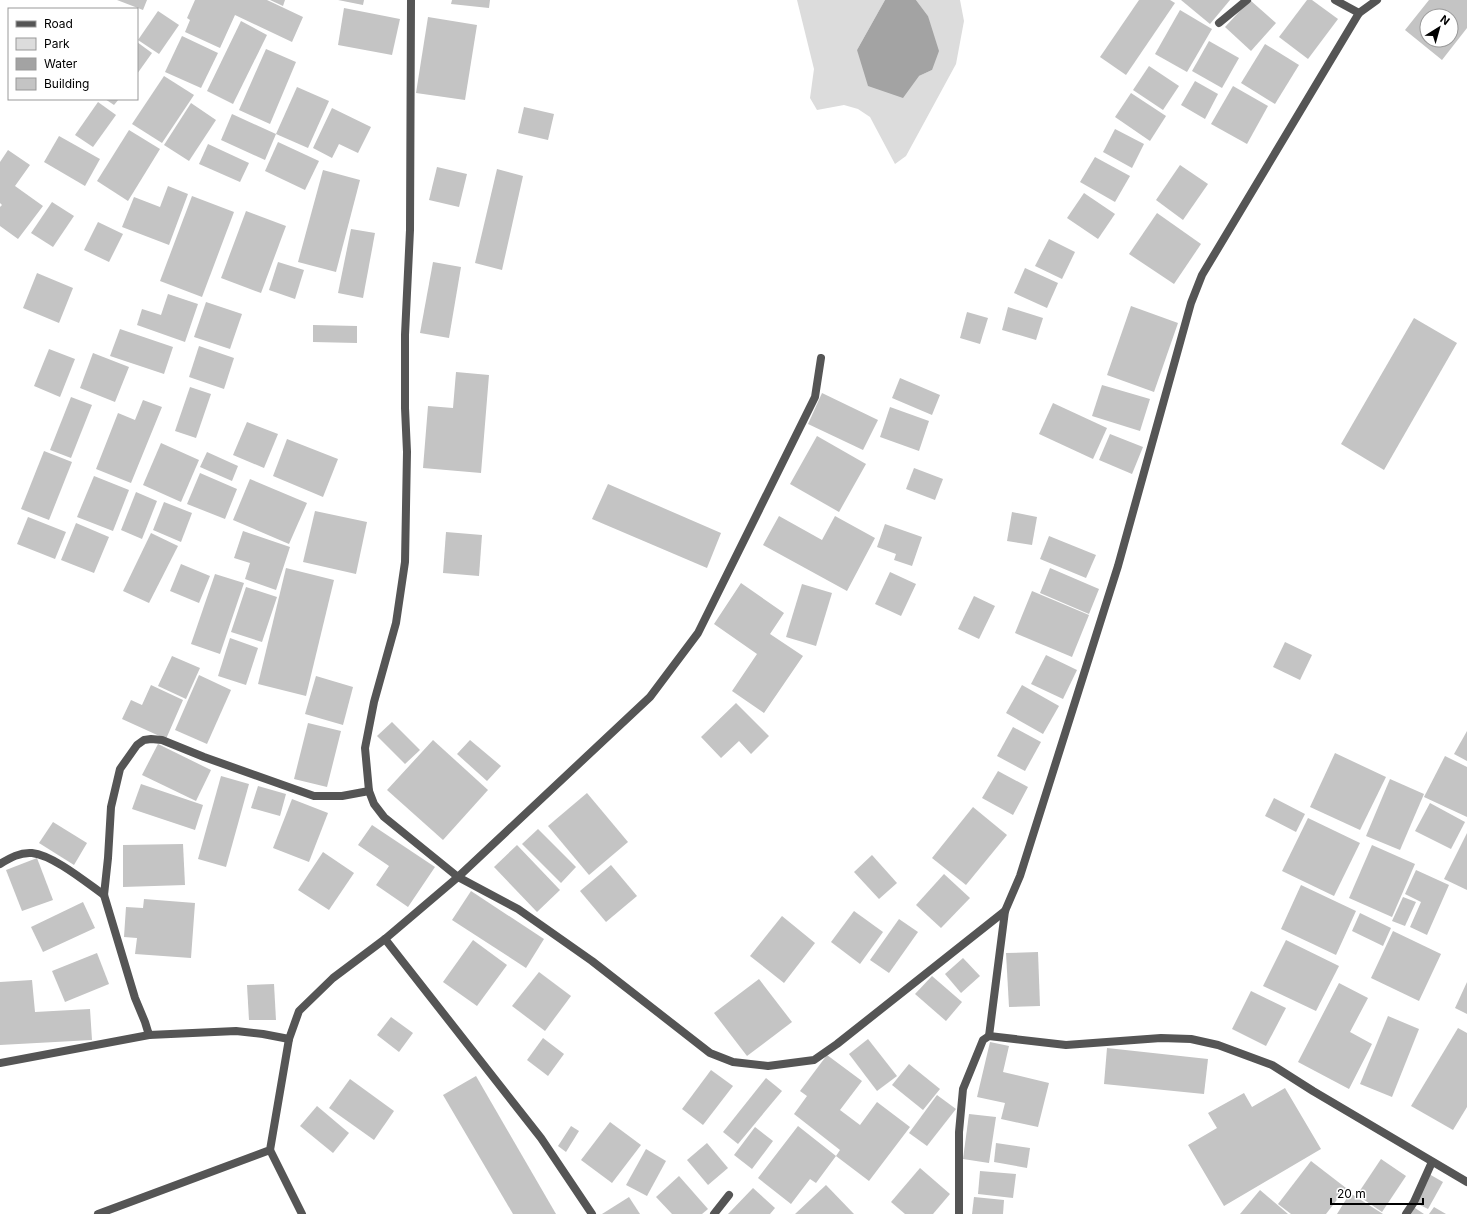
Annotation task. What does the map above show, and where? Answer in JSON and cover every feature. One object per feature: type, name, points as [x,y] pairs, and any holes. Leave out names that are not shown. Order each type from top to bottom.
[{"type":"street","points":[[411,0],[410,230],[405,335],[405,408],[407,452],[405,562],[396,622],[374,702],[366,748],[369,791],[374,804],[384,817],[458,877],[518,909],[592,961],[710,1053],[733,1062],[768,1066],[814,1060],[837,1044],[1004,911]]},
{"type":"street","points":[[1219,23],[1247,0]]},
{"type":"street","points":[[1335,0],[1359,13]]},
{"type":"street","points":[[989,1036],[1004,911],[1020,876],[1118,566],[1191,303],[1202,274],[1359,13],[1377,0]]},
{"type":"street","points":[[302,1214],[270,1150],[288,1039],[299,1012],[333,978],[385,939],[458,877],[650,697],[698,633],[815,397],[821,358]]},
{"type":"street","points":[[149,1035],[135,998],[104,896],[111,807],[120,769],[137,745],[144,740],[162,740],[204,757],[314,796],[342,796],[369,791]]},
{"type":"street","points":[[0,864],[20,854],[33,853],[54,861],[80,877],[104,896]]},
{"type":"street","points":[[385,939],[541,1138],[592,1214]]},
{"type":"street","points":[[0,1063],[149,1035],[236,1031],[288,1039]]},
{"type":"street","points":[[959,1214],[959,1132],[963,1089],[983,1040],[989,1036],[1066,1045],[1161,1038],[1191,1040],[1218,1045],[1272,1065],[1313,1091],[1467,1182]]},
{"type":"street","points":[[98,1214],[270,1150]]},
{"type":"street","points":[[1406,1214],[1414,1202],[1432,1162]]},
{"type":"street","points":[[714,1214],[729,1195]]},
{"type":"green space","points":[[797,0],[885,0],[857,50],[919,76],[932,70],[928,16],[916,0],[960,0],[964,21],[956,64],[906,156],[895,164],[870,117],[858,109],[844,105],[817,110],[810,98],[814,69]]},
{"type":"water","points":[[885,0],[916,0],[928,16],[939,51],[932,70],[919,76],[903,98],[868,86],[857,50]]},
{"type":"building","points":[[117,0],[147,0],[143,10]]},
{"type":"building","points":[[195,0],[267,0],[303,17],[292,42],[235,15],[220,48],[185,32],[190,20],[187,18]]},
{"type":"building","points":[[270,0],[285,0],[283,6]]},
{"type":"building","points":[[338,0],[364,0],[363,5]]},
{"type":"building","points":[[452,0],[490,0],[489,8],[451,4]]},
{"type":"building","points":[[1139,0],[1170,0],[1175,3],[1126,75],[1100,57]]},
{"type":"building","points":[[1181,0],[1230,0],[1210,24]]},
{"type":"building","points":[[1250,0],[1276,23],[1251,51],[1225,27]]},
{"type":"building","points":[[1307,0],[1312,0],[1338,19],[1308,59],[1279,37]]},
{"type":"building","points":[[1429,0],[1467,0],[1467,28],[1459,38],[1459,8],[1423,8]]},
{"type":"building","points":[[344,8],[400,19],[392,55],[338,45]]},
{"type":"building","points":[[1180,10],[1212,29],[1187,72],[1155,54]]},
{"type":"building","points":[[158,11],[179,25],[159,54],[138,40]]},
{"type":"building","points":[[1419,12],[1419,41],[1405,30]]},
{"type":"building","points":[[428,17],[477,25],[465,100],[416,93]]},
{"type":"building","points":[[241,21],[267,35],[233,104],[207,91]]},
{"type":"building","points":[[182,36],[218,53],[201,88],[165,72]]},
{"type":"building","points":[[1209,41],[1239,58],[1222,88],[1192,71]]},
{"type":"building","points":[[138,43],[152,53],[138,73]]},
{"type":"building","points":[[1265,44],[1299,65],[1275,104],[1241,83]]},
{"type":"building","points":[[1427,48],[1451,48],[1442,60]]},
{"type":"building","points":[[266,49],[296,62],[270,124],[239,110]]},
{"type":"building","points":[[1149,66],[1179,86],[1163,110],[1133,90]]},
{"type":"building","points":[[164,76],[194,95],[162,143],[132,124]]},
{"type":"building","points":[[1195,81],[1218,94],[1205,119],[1181,105]]},
{"type":"building","points":[[1233,86],[1268,106],[1247,144],[1211,124]]},
{"type":"building","points":[[297,87],[329,101],[308,148],[276,134]]},
{"type":"building","points":[[1131,93],[1166,116],[1150,141],[1115,117]]},
{"type":"building","points":[[106,100],[118,100],[114,105]]},
{"type":"building","points":[[98,102],[116,115],[93,147],[75,135]]},
{"type":"building","points":[[191,103],[216,120],[189,161],[164,145]]},
{"type":"building","points":[[524,107],[554,114],[548,140],[518,133]]},
{"type":"building","points":[[332,108],[371,127],[358,153],[339,144],[332,158],[313,148]]},
{"type":"building","points":[[232,114],[276,134],[265,160],[221,140]]},
{"type":"building","points":[[1115,129],[1144,144],[1132,168],[1103,152]]},
{"type":"building","points":[[129,130],[160,149],[128,201],[97,181]]},
{"type":"building","points":[[59,136],[100,159],[85,186],[44,162]]},
{"type":"building","points":[[278,142],[319,161],[305,190],[265,171]]},
{"type":"building","points":[[208,144],[249,163],[240,182],[199,164]]},
{"type":"building","points":[[8,150],[30,165],[15,186],[43,206],[18,239],[0,226],[0,207],[2,205],[0,203],[0,162]]},
{"type":"building","points":[[1095,157],[1130,176],[1115,202],[1080,182]]},
{"type":"building","points":[[1180,165],[1208,184],[1183,220],[1156,200]]},
{"type":"building","points":[[437,167],[467,174],[459,207],[429,200]]},
{"type":"building","points":[[497,169],[523,176],[502,270],[475,263]]},
{"type":"building","points":[[323,170],[360,180],[336,272],[298,262]]},
{"type":"building","points":[[168,186],[188,194],[169,245],[122,227],[134,197],[160,207]]},
{"type":"building","points":[[1084,193],[1115,214],[1098,239],[1067,218]]},
{"type":"building","points":[[192,196],[234,212],[202,297],[160,281]]},
{"type":"building","points":[[52,202],[74,216],[53,247],[31,233]]},
{"type":"building","points":[[246,211],[286,226],[261,293],[221,278]]},
{"type":"building","points":[[1157,213],[1201,244],[1174,284],[1129,254]]},
{"type":"building","points":[[98,222],[123,234],[109,262],[84,250]]},
{"type":"building","points":[[351,229],[375,233],[363,298],[338,293]]},
{"type":"building","points":[[1049,239],[1075,252],[1062,279],[1035,266]]},
{"type":"building","points":[[278,262],[304,270],[295,299],[269,290]]},
{"type":"building","points":[[433,262],[461,267],[449,338],[420,333]]},
{"type":"building","points":[[1025,268],[1058,283],[1047,308],[1014,293]]},
{"type":"building","points":[[37,273],[73,288],[59,323],[23,308]]},
{"type":"building","points":[[168,294],[198,304],[185,342],[137,325],[142,309],[161,315]]},
{"type":"building","points":[[206,302],[242,314],[230,349],[194,337]]},
{"type":"building","points":[[1131,306],[1178,323],[1154,392],[1107,375]]},
{"type":"building","points":[[1008,307],[1043,318],[1036,340],[1002,330]]},
{"type":"building","points":[[967,312],[988,318],[980,344],[960,338]]},
{"type":"building","points":[[1414,318],[1457,343],[1384,470],[1341,444]]},
{"type":"building","points":[[313,325],[357,326],[357,343],[313,342]]},
{"type":"building","points":[[120,329],[173,347],[164,374],[110,356]]},
{"type":"building","points":[[199,346],[234,358],[224,389],[189,377]]},
{"type":"building","points":[[49,349],[75,359],[60,397],[34,386]]},
{"type":"building","points":[[93,353],[129,367],[115,402],[80,388]]},
{"type":"building","points":[[456,372],[489,375],[481,473],[423,468],[428,406],[453,408]]},
{"type":"building","points":[[900,378],[940,395],[932,415],[892,398]]},
{"type":"building","points":[[1102,385],[1150,399],[1140,431],[1092,416]]},
{"type":"building","points":[[190,387],[211,394],[196,438],[175,431]]},
{"type":"building","points":[[822,393],[878,420],[863,450],[808,424]]},
{"type":"building","points":[[71,397],[92,405],[71,458],[50,450]]},
{"type":"building","points":[[143,400],[162,407],[131,483],[96,469],[118,413],[135,420]]},
{"type":"building","points":[[1053,403],[1107,428],[1093,459],[1039,434]]},
{"type":"building","points":[[890,407],[929,421],[919,451],[880,437]]},
{"type":"building","points":[[247,422],[278,434],[264,468],[233,455]]},
{"type":"building","points":[[1110,434],[1143,447],[1132,474],[1099,460]]},
{"type":"building","points":[[817,436],[866,464],[839,512],[790,484]]},
{"type":"building","points":[[287,439],[338,459],[323,497],[273,476]]},
{"type":"building","points":[[161,443],[199,460],[181,502],[143,485]]},
{"type":"building","points":[[44,451],[72,462],[49,520],[21,509]]},
{"type":"building","points":[[207,452],[238,466],[232,481],[200,467]]},
{"type":"building","points":[[914,468],[943,479],[935,500],[906,489]]},
{"type":"building","points":[[200,473],[237,489],[225,519],[187,504]]},
{"type":"building","points":[[94,476],[129,490],[113,531],[77,517]]},
{"type":"building","points":[[250,479],[307,503],[289,544],[233,520]]},
{"type":"building","points":[[608,484],[721,533],[707,568],[592,519]]},
{"type":"building","points":[[136,492],[157,501],[142,539],[121,530]]},
{"type":"building","points":[[164,502],[192,513],[181,542],[153,530]]},
{"type":"building","points":[[315,511],[367,522],[356,574],[303,562]]},
{"type":"building","points":[[1012,512],[1037,517],[1032,545],[1007,541]]},
{"type":"building","points":[[779,516],[822,540],[835,516],[875,538],[847,591],[763,545]]},
{"type":"building","points":[[28,517],[66,532],[55,559],[17,544]]},
{"type":"building","points":[[76,523],[109,537],[94,573],[61,560]]},
{"type":"building","points":[[885,524],[922,537],[912,566],[894,560],[896,554],[877,547]]},
{"type":"building","points":[[243,531],[290,547],[276,590],[245,579],[250,563],[234,558]]},
{"type":"building","points":[[446,532],[482,535],[479,576],[443,573]]},
{"type":"building","points":[[151,533],[178,546],[149,603],[123,591]]},
{"type":"building","points":[[1049,536],[1096,555],[1086,578],[1040,559]]},
{"type":"building","points":[[181,564],[210,576],[199,603],[170,591]]},
{"type":"building","points":[[286,568],[334,580],[306,696],[258,684]]},
{"type":"building","points":[[1050,568],[1099,589],[1089,614],[1040,593]]},
{"type":"building","points":[[890,572],[916,584],[901,616],[875,604]]},
{"type":"building","points":[[215,574],[244,583],[220,654],[191,644]]},
{"type":"building","points":[[741,583],[784,613],[770,634],[803,656],[764,713],[732,691],[757,654],[714,624]]},
{"type":"building","points":[[802,584],[832,593],[816,646],[786,637]]},
{"type":"building","points":[[246,587],[277,597],[262,642],[231,632]]},
{"type":"building","points":[[1032,591],[1089,615],[1072,657],[1015,633]]},
{"type":"building","points":[[974,596],[995,606],[979,639],[958,629]]},
{"type":"building","points":[[230,638],[258,648],[246,685],[218,676]]},
{"type":"building","points":[[1285,642],[1312,655],[1300,680],[1273,667]]},
{"type":"building","points":[[1046,655],[1077,670],[1063,699],[1031,684]]},
{"type":"building","points":[[172,656],[200,668],[186,699],[158,686]]},
{"type":"building","points":[[199,675],[231,690],[207,744],[175,730]]},
{"type":"building","points":[[316,676],[353,687],[343,725],[305,714]]},
{"type":"building","points":[[151,685],[183,700],[166,739],[122,719],[131,700],[142,705]]},
{"type":"building","points":[[1022,685],[1059,706],[1043,734],[1006,713]]},
{"type":"building","points":[[736,703],[769,736],[751,754],[739,741],[721,758],[701,737]]},
{"type":"building","points":[[392,722],[420,750],[405,764],[377,736]]},
{"type":"building","points":[[308,723],[341,731],[327,787],[294,779]]},
{"type":"building","points":[[1013,727],[1041,742],[1025,771],[997,756]]},
{"type":"building","points":[[1467,731],[1467,761],[1454,754]]},
{"type":"building","points":[[433,740],[488,790],[443,840],[387,790]]},
{"type":"building","points":[[470,740],[501,766],[487,781],[457,754]]},
{"type":"building","points":[[158,744],[211,770],[196,801],[142,775]]},
{"type":"building","points":[[1335,753],[1386,777],[1360,830],[1310,807]]},
{"type":"building","points":[[1445,756],[1467,767],[1467,817],[1424,797]]},
{"type":"building","points":[[998,771],[1028,787],[1013,815],[982,798]]},
{"type":"building","points":[[221,776],[249,784],[226,867],[198,859]]},
{"type":"building","points":[[1390,779],[1424,794],[1400,850],[1366,836]]},
{"type":"building","points":[[141,784],[203,805],[195,830],[132,809]]},
{"type":"building","points":[[258,786],[286,794],[280,816],[251,808]]},
{"type":"building","points":[[587,793],[628,842],[589,875],[548,826]]},
{"type":"building","points":[[1274,798],[1305,814],[1296,832],[1265,816]]},
{"type":"building","points":[[292,799],[328,813],[309,862],[273,848]]},
{"type":"building","points":[[1430,803],[1465,822],[1451,849],[1415,831]]},
{"type":"building","points":[[973,807],[1007,835],[966,885],[932,858]]},
{"type":"building","points":[[1308,818],[1360,843],[1334,896],[1282,871]]},
{"type":"building","points":[[53,822],[87,843],[74,865],[39,843]]},
{"type":"building","points":[[372,825],[435,867],[408,907],[376,885],[389,866],[358,845]]},
{"type":"building","points":[[538,829],[576,867],[561,883],[522,844]]},
{"type":"building","points":[[1467,833],[1467,890],[1444,879]]},
{"type":"building","points":[[183,844],[185,885],[123,887],[123,845]]},
{"type":"building","points":[[517,845],[560,890],[537,912],[494,867]]},
{"type":"building","points":[[1372,845],[1415,864],[1392,917],[1349,898]]},
{"type":"building","points":[[323,852],[354,873],[329,910],[298,890]]},
{"type":"building","points":[[872,855],[897,883],[879,899],[854,872]]},
{"type":"building","points":[[37,858],[53,900],[22,911],[6,870]]},
{"type":"building","points":[[611,865],[637,896],[606,922],[580,891]]},
{"type":"building","points":[[1416,870],[1449,885],[1427,935],[1410,927],[1421,902],[1405,894]]},
{"type":"building","points":[[944,874],[970,898],[941,928],[916,905]]},
{"type":"building","points":[[1301,885],[1356,911],[1336,955],[1281,929]]},
{"type":"building","points":[[471,891],[544,939],[526,968],[452,920]]},
{"type":"building","points":[[1403,897],[1416,902],[1405,926],[1392,921]]},
{"type":"building","points":[[144,899],[195,903],[191,958],[135,954],[137,938],[124,937],[126,907],[143,908]]},
{"type":"building","points":[[83,902],[95,928],[43,952],[31,927]]},
{"type":"building","points":[[854,911],[883,932],[860,964],[831,942]]},
{"type":"building","points":[[1360,913],[1391,928],[1383,946],[1352,931]]},
{"type":"building","points":[[782,916],[815,943],[784,983],[750,956]]},
{"type":"building","points":[[899,919],[918,932],[889,973],[870,960]]},
{"type":"building","points":[[1393,931],[1441,954],[1419,1001],[1371,978]]},
{"type":"building","points":[[473,940],[507,965],[477,1006],[443,982]]},
{"type":"building","points":[[1286,940],[1339,966],[1316,1011],[1263,986]]},
{"type":"building","points":[[1038,952],[1040,1006],[1009,1007],[1006,953]]},
{"type":"building","points":[[97,953],[109,984],[65,1002],[52,971]]},
{"type":"building","points":[[963,958],[980,976],[961,993],[945,974]]},
{"type":"building","points":[[539,972],[571,996],[545,1031],[512,1006]]},
{"type":"building","points":[[932,976],[962,1002],[946,1021],[915,994]]},
{"type":"building","points":[[759,979],[792,1022],[747,1056],[714,1013]]},
{"type":"building","points":[[32,980],[35,1012],[90,1009],[92,1040],[0,1045],[0,982]]},
{"type":"building","points":[[1467,982],[1467,1014],[1455,1008]]},
{"type":"building","points":[[1339,983],[1368,998],[1350,1032],[1372,1044],[1349,1089],[1298,1062]]},
{"type":"building","points":[[274,984],[276,1020],[249,1020],[247,985]]},
{"type":"building","points":[[1251,991],[1286,1008],[1266,1046],[1232,1029]]},
{"type":"building","points":[[1388,1016],[1419,1029],[1392,1097],[1360,1084]]},
{"type":"building","points":[[391,1017],[413,1033],[399,1052],[377,1035]]},
{"type":"building","points":[[1458,1028],[1467,1033],[1467,1107],[1453,1130],[1411,1106]]},
{"type":"building","points":[[543,1038],[564,1054],[548,1076],[527,1060]]},
{"type":"building","points":[[868,1039],[897,1076],[877,1091],[849,1054]]},
{"type":"building","points":[[990,1042],[1009,1046],[1003,1072],[1049,1083],[1038,1127],[1001,1119],[1005,1103],[977,1097]]},
{"type":"building","points":[[1107,1048],[1208,1059],[1204,1094],[1104,1084]]},
{"type":"building","points":[[827,1055],[862,1081],[840,1110],[860,1125],[877,1102],[910,1127],[869,1181],[836,1156],[840,1150],[794,1114],[807,1096],[800,1091]]},
{"type":"building","points":[[909,1064],[940,1089],[923,1110],[892,1085]]},
{"type":"building","points":[[711,1070],[733,1086],[703,1125],[682,1109]]},
{"type":"building","points":[[476,1076],[556,1214],[513,1214],[443,1095]]},
{"type":"building","points":[[766,1078],[782,1091],[738,1144],[723,1132]]},
{"type":"building","points":[[350,1079],[394,1111],[374,1140],[329,1108]]},
{"type":"building","points":[[1285,1088],[1321,1149],[1224,1206],[1188,1145],[1217,1128],[1208,1113],[1244,1093],[1252,1107]]},
{"type":"building","points":[[937,1095],[956,1109],[927,1146],[909,1133]]},
{"type":"building","points":[[317,1106],[349,1133],[333,1153],[300,1126]]},
{"type":"building","points":[[969,1114],[996,1117],[989,1163],[963,1159]]},
{"type":"building","points":[[610,1122],[641,1145],[612,1183],[581,1160]]},
{"type":"building","points":[[571,1126],[579,1131],[566,1152],[558,1146]]},
{"type":"building","points":[[798,1126],[836,1156],[816,1183],[810,1179],[791,1204],[758,1178]]},
{"type":"building","points":[[755,1127],[773,1141],[752,1169],[734,1155]]},
{"type":"building","points":[[707,1143],[728,1168],[708,1185],[687,1160]]},
{"type":"building","points":[[996,1143],[1030,1148],[1027,1168],[994,1162]]},
{"type":"building","points":[[646,1149],[666,1161],[647,1196],[626,1185]]},
{"type":"building","points":[[1381,1159],[1406,1176],[1382,1212],[1357,1195]]},
{"type":"building","points":[[1311,1161],[1346,1188],[1326,1214],[1291,1214],[1278,1204]]},
{"type":"building","points":[[920,1168],[950,1194],[933,1214],[905,1214],[891,1202]]},
{"type":"building","points":[[980,1171],[1016,1174],[1013,1198],[978,1194]]},
{"type":"building","points":[[1429,1174],[1443,1182],[1428,1209],[1414,1202]]},
{"type":"building","points":[[679,1176],[708,1209],[702,1214],[672,1214],[656,1197]]},
{"type":"building","points":[[826,1185],[854,1214],[795,1214]]},
{"type":"building","points":[[753,1188],[775,1208],[770,1214],[728,1214]]},
{"type":"building","points":[[1260,1190],[1288,1214],[1240,1214]]},
{"type":"building","points":[[1350,1193],[1383,1214],[1337,1214]]},
{"type":"building","points":[[629,1197],[640,1214],[602,1214]]},
{"type":"building","points":[[974,1197],[1004,1200],[1003,1214],[972,1214]]},
{"type":"building","points":[[1412,1206],[1424,1214],[1407,1214]]},
{"type":"building","points":[[1434,1207],[1446,1214],[1429,1214]]}]
